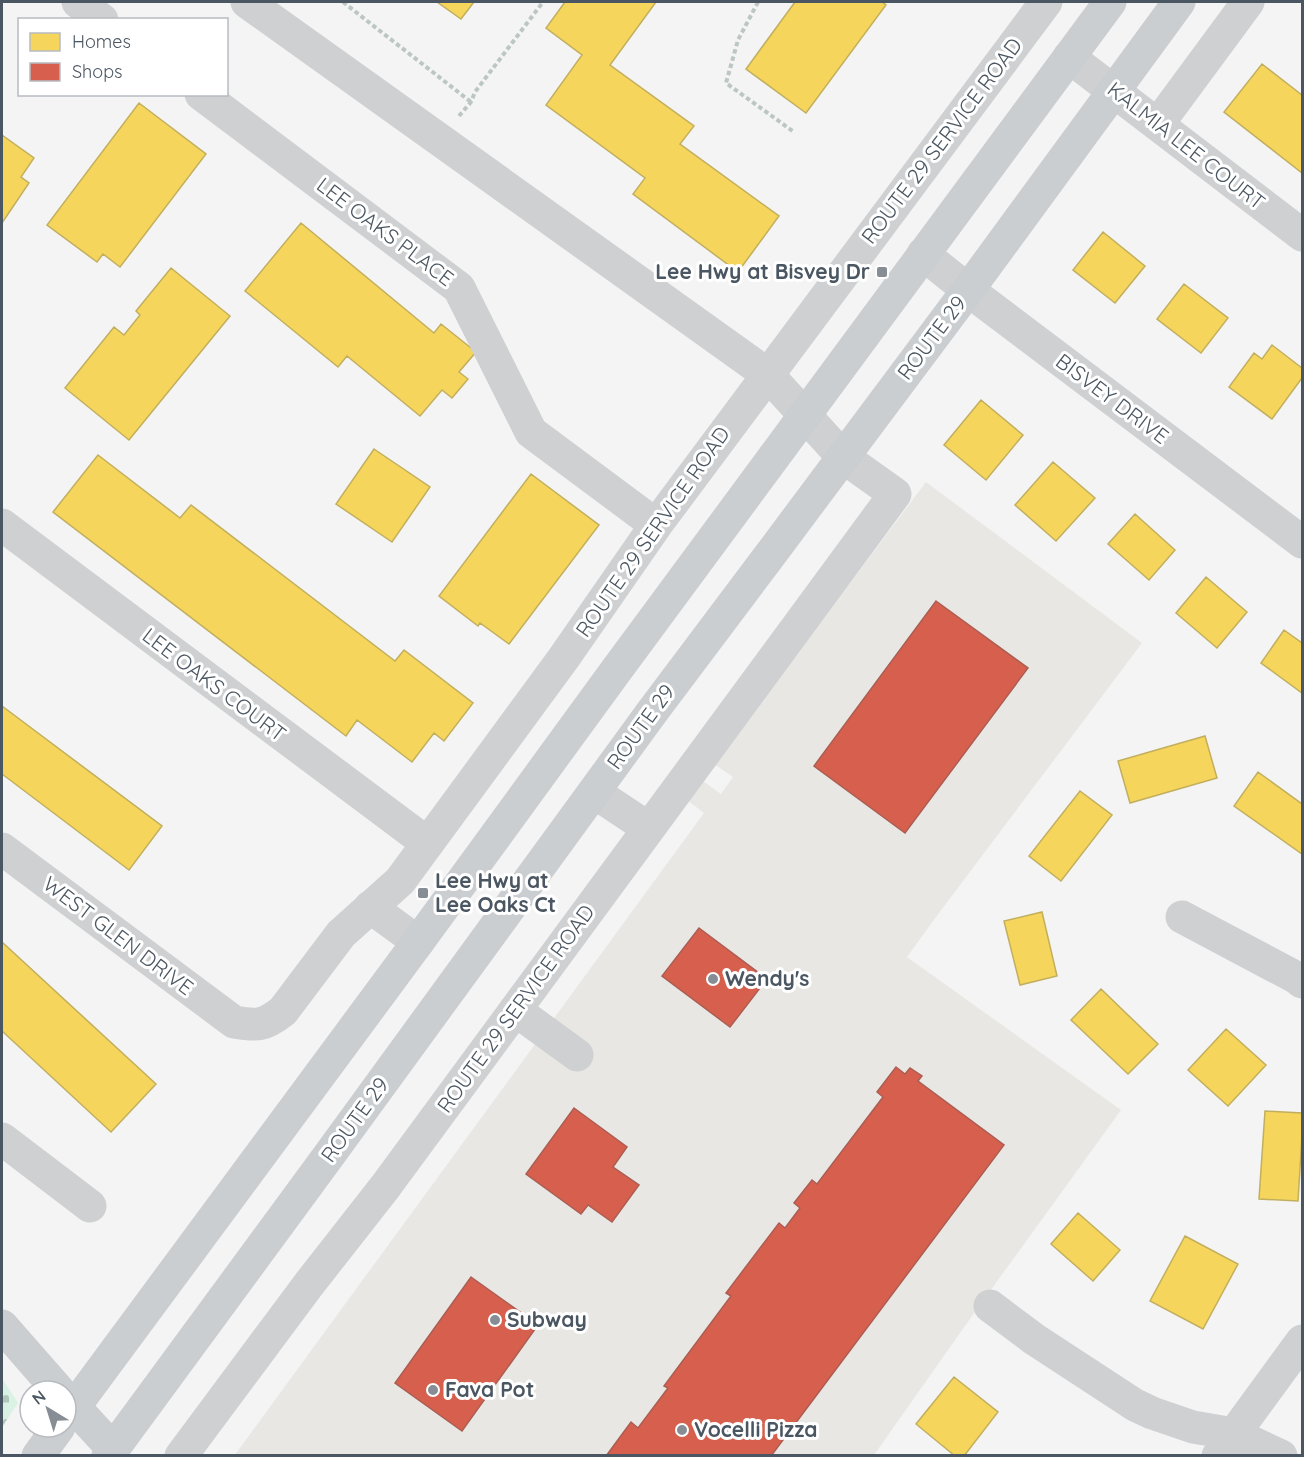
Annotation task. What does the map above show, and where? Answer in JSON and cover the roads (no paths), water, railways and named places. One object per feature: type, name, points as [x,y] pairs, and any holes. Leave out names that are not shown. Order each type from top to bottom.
[{"type":"main road","points":[[78,1391],[418,942],[1110,2]]},
{"type":"main road","name":"ROUTE 29","points":[[115,1453],[652,712],[768,560],[1179,2]]},
{"type":"main road","points":[[2,1326],[43,1379]]},
{"type":"main road","points":[[78,1420],[115,1453]]},
{"type":"main road","points":[[38,1455],[47,1439]]},
{"type":"street","points":[[78,2],[99,18]]},
{"type":"street","name":"ROUTE 29 SERVICE ROAD","points":[[234,1022],[254,1026],[271,1021],[283,1011],[341,934],[400,881],[563,659],[656,525],[1046,2]]},
{"type":"street","points":[[1158,124],[1248,2]]},
{"type":"street","points":[[266,7],[440,140],[767,374],[843,457]]},
{"type":"street","name":"KALMIA LEE COURT","points":[[1069,57],[1302,235]]},
{"type":"street","name":"LEE OAKS PLACE","points":[[204,96],[459,288],[531,432],[656,525]]},
{"type":"street","name":"BISVEY DRIVE","points":[[923,254],[1302,542]]},
{"type":"street","name":"ROUTE 29 SERVICE ROAD","points":[[181,1455],[385,1187],[895,494],[843,457]]},
{"type":"street","name":"LEE OAKS COURT","points":[[2,525],[427,843]]},
{"type":"street","points":[[594,792],[648,828]]},
{"type":"street","name":"WEST GLEN DRIVE","points":[[2,849],[234,1022]]},
{"type":"street","points":[[370,907],[418,942]]},
{"type":"street","points":[[1182,917],[1302,982]]},
{"type":"street","points":[[515,1010],[577,1054]]},
{"type":"street","points":[[2,1139],[90,1206]]},
{"type":"street","points":[[990,1306],[1034,1339],[1136,1405],[1193,1427],[1226,1445],[1281,1455]]},
{"type":"street","points":[[1226,1445],[1302,1341]]},
{"type":"place","name":"Lee Hwy at Bisvey Dr","points":[[882,272]]},
{"type":"place","name":"Lee Hwy at Lee Oaks Ct","points":[[423,893]]},
{"type":"place","name":"Wendy's","points":[[713,979]]},
{"type":"place","name":"Subway","points":[[495,1320]]},
{"type":"place","name":"Fava Pot","points":[[433,1390]]},
{"type":"place","name":"Vocelli Pizza","points":[[682,1430]]}]
